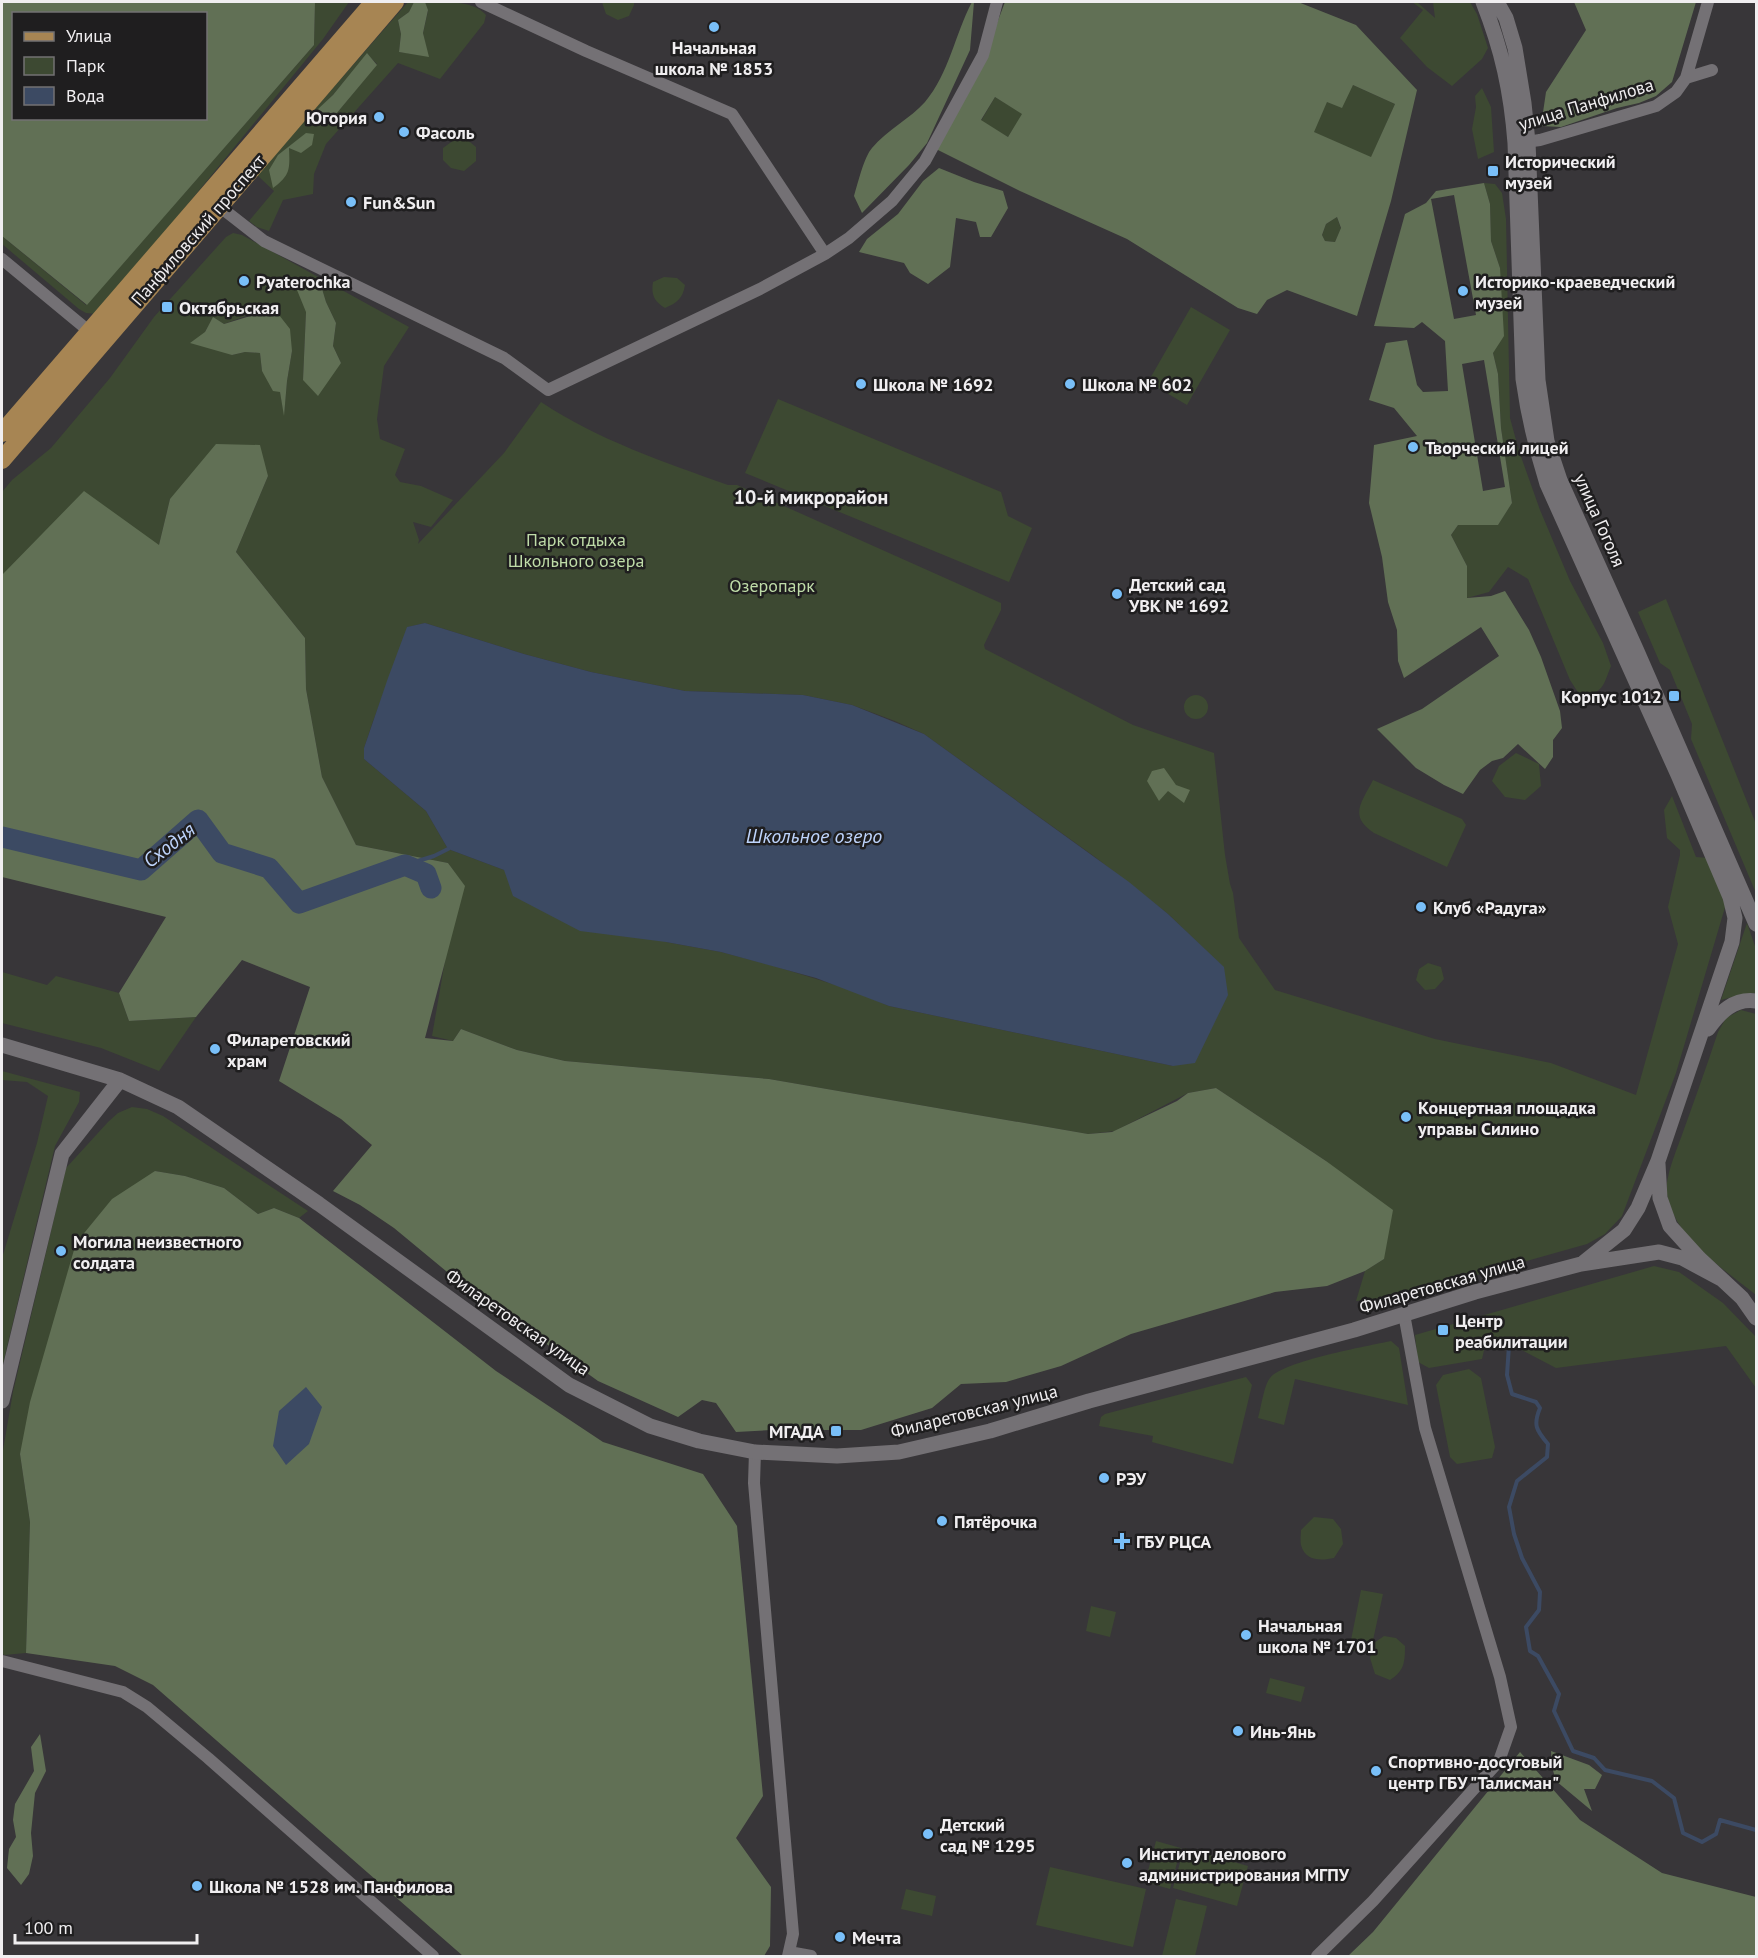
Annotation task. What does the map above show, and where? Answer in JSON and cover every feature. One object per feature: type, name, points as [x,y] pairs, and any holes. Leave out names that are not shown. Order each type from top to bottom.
[{"type":"main road","name":"Панфиловский проспект","points":[[2,434],[374,2]]},
{"type":"main road","name":"Панфиловский проспект","points":[[2,460],[395,2]]},
{"type":"street","points":[[481,2],[586,51],[732,114],[825,254]]},
{"type":"street","points":[[219,206],[264,241],[504,358],[548,390],[760,289],[825,254],[849,238],[891,201],[925,161],[983,55],[997,2]]},
{"type":"street","name":"улица Гоголя","points":[[1483,2],[1502,53],[1522,143]]},
{"type":"street","name":"улица Гоголя","points":[[1497,2],[1506,18],[1515,48],[1524,102],[1522,143],[1538,380],[1547,441],[1560,480],[1756,924]]},
{"type":"street","name":"улица Панфилова","points":[[1522,143],[1656,106],[1676,92],[1686,78],[1708,2]]},
{"type":"street","points":[[1686,78],[1712,70]]},
{"type":"street","name":"Филаретовская улица","points":[[1522,143],[1523,379],[1534,445],[1550,491],[1678,775],[1730,897],[1735,918],[1732,942],[1700,1039],[1658,1161],[1638,1208],[1624,1230],[1581,1264]]},
{"type":"street","points":[[2,259],[90,332]]},
{"type":"street","points":[[1700,1039],[1719,1014],[1729,1006],[1748,1000],[1756,1001]]},
{"type":"street","name":"Филаретовская улица","points":[[2,1045],[120,1080],[178,1107],[319,1204],[569,1385],[650,1426],[699,1441],[755,1452],[825,1456],[899,1452],[990,1431],[1089,1401],[1343,1333],[1475,1292],[1581,1264],[1659,1252],[1682,1258],[1721,1279]]},
{"type":"street","points":[[2,1401],[62,1154],[120,1080]]},
{"type":"street","points":[[1658,1161],[1660,1198],[1670,1226],[1721,1279],[1742,1298],[1756,1306]]},
{"type":"street","points":[[1742,1298],[1756,1318]]},
{"type":"street","points":[[1317,1956],[1373,1901],[1499,1761],[1511,1727],[1500,1677],[1425,1428],[1404,1314]]},
{"type":"street","points":[[755,1452],[753,1475],[793,1934],[789,1954],[811,1956]]},
{"type":"street","points":[[2,1661],[123,1692],[147,1707],[433,1956]]},
{"type":"green space","points":[[2,2],[315,2],[314,45],[87,305],[2,236]]},
{"type":"green space","points":[[315,2],[349,2],[323,39],[96,314],[86,313],[79,309],[2,244],[2,236],[86,305],[314,45]]},
{"type":"green space","points":[[408,2],[414,2],[409,12],[398,20],[401,34],[399,52],[428,56],[423,33],[428,11],[425,2],[467,4],[481,10],[486,15],[484,23],[440,79],[398,63],[326,144],[314,174],[313,194],[283,200],[269,231],[249,221],[274,191],[257,175]],"holes":[[[367,54],[377,64],[336,114],[327,118],[319,109]]]},
{"type":"green space","points":[[414,2],[425,2],[428,10],[423,33],[429,57],[399,52],[401,34],[398,20],[409,12]]},
{"type":"green space","points":[[602,2],[634,2],[634,5],[629,16],[618,20],[606,14]]},
{"type":"green space","points":[[972,2],[974,2],[970,50],[927,143],[862,213],[854,196],[866,157],[885,135],[919,108],[933,91],[946,66]]},
{"type":"green space","points":[[1005,2],[1298,2],[1356,25],[1417,90],[1391,201],[1357,316],[1287,290],[1267,300],[1257,314],[1238,308],[1127,239],[1020,191],[932,147],[985,55]],"holes":[[[1353,85],[1395,104],[1371,157],[1314,132],[1327,102],[1342,108]],[[995,97],[1022,114],[1008,137],[981,120]],[[1337,217],[1341,228],[1335,242],[1325,241],[1322,235],[1326,224]]]},
{"type":"green space","points":[[1412,2],[1417,2],[1435,18],[1433,2],[1470,2],[1477,14],[1488,48],[1482,59],[1452,86],[1427,67],[1400,38],[1423,10]]},
{"type":"green space","points":[[1574,2],[1696,2],[1672,82],[1656,96],[1561,127],[1541,126],[1546,92],[1586,30]]},
{"type":"green space","points":[[367,53],[377,65],[336,114],[327,118],[318,109],[333,95]]},
{"type":"green space","points":[[1353,85],[1395,104],[1371,158],[1313,132],[1327,101]]},
{"type":"green space","points":[[1482,88],[1491,107],[1494,152],[1478,159],[1472,129],[1476,107],[1475,96]]},
{"type":"green space","points":[[995,97],[1023,114],[1008,137],[981,121]]},
{"type":"green space","points":[[306,133],[314,134],[312,145],[301,153],[289,148],[288,171],[273,188],[269,170],[278,155]]},
{"type":"green space","points":[[465,138],[476,147],[476,161],[464,171],[451,168],[443,160],[443,148],[454,140]]},
{"type":"green space","points":[[939,168],[1003,191],[1008,208],[991,237],[980,237],[976,222],[956,218],[950,267],[928,284],[910,273],[904,263],[859,252],[867,239],[898,214],[923,181]]},
{"type":"green space","points":[[1484,183],[1495,184],[1502,193],[1506,219],[1510,418],[1540,510],[1570,581],[1603,643],[1611,666],[1602,687],[1594,693],[1581,697],[1570,680],[1528,579],[1508,567],[1489,592],[1467,598],[1467,566],[1451,535],[1458,525],[1498,524],[1512,503],[1501,428],[1498,374],[1493,353],[1500,268],[1491,241],[1490,204]]},
{"type":"green space","points":[[1484,183],[1490,204],[1491,241],[1500,268],[1504,336],[1493,353],[1498,374],[1501,428],[1512,503],[1498,525],[1458,525],[1451,535],[1467,566],[1467,598],[1491,596],[1505,591],[1529,630],[1560,711],[1562,728],[1553,740],[1553,757],[1545,769],[1518,744],[1503,758],[1492,761],[1480,770],[1463,794],[1416,768],[1377,729],[1422,709],[1499,656],[1481,627],[1404,678],[1398,661],[1397,630],[1388,602],[1382,557],[1369,503],[1374,445],[1417,436],[1394,408],[1369,400],[1386,343],[1407,340],[1417,385],[1423,392],[1448,391],[1445,341],[1422,322],[1414,328],[1374,326],[1405,214],[1426,203],[1436,191]],"holes":[[[1454,195],[1476,315],[1454,319],[1431,199]],[[1484,360],[1505,487],[1483,491],[1462,364]]]},
{"type":"green space","points":[[1337,217],[1341,229],[1335,242],[1325,241],[1322,235],[1326,224]]},
{"type":"green space","name":"Парк отдыха Школьного озера","points":[[233,233],[242,235],[409,327],[384,366],[377,419],[380,439],[405,449],[395,475],[400,482],[421,486],[453,500],[431,527],[413,522],[419,540],[418,544],[504,453],[541,402],[608,439],[728,485],[737,485],[1001,603],[1001,610],[984,645],[985,649],[1133,725],[1214,753],[1225,855],[1239,938],[1275,990],[1435,1039],[1551,1063],[1636,1095],[1678,944],[1668,907],[1680,850],[1667,838],[1664,810],[1672,796],[1696,857],[1709,858],[1726,904],[1676,1073],[1622,1216],[1605,1234],[1587,1244],[1398,1297],[1356,1301],[1365,1271],[1384,1259],[1326,1161],[1216,1088],[1188,1093],[1115,1131],[1088,1134],[769,1079],[565,1061],[517,1050],[461,1029],[453,1041],[432,1036],[446,955],[464,886],[448,863],[356,845],[322,777],[306,689],[305,638],[236,552],[268,476],[170,499],[159,545],[2,575],[2,492],[12,480],[51,448],[110,378],[154,317],[226,237]],"holes":[[[320,282],[336,323],[333,346],[341,363],[303,380],[306,312]],[[262,310],[292,351],[284,413],[280,391],[262,371],[260,353],[245,352],[232,355],[205,332],[213,318],[224,324]],[[425,623],[591,672],[685,691],[803,695],[852,705],[895,721],[924,734],[1095,857],[1168,914],[1223,967],[1173,1066],[889,1006],[852,990],[774,966],[721,952],[666,942],[504,870],[448,849],[426,811],[364,759],[364,748],[408,627]]]},
{"type":"green space","points":[[664,277],[677,278],[685,285],[679,300],[665,308],[658,303],[652,291],[653,282]]},
{"type":"green space","points":[[320,282],[336,323],[333,346],[341,363],[318,396],[303,380],[306,312],[297,290]]},
{"type":"green space","points":[[272,306],[290,329],[292,351],[284,416],[280,392],[273,391],[262,371],[260,353],[245,352],[232,355],[190,343],[205,332],[213,317],[224,324]]},
{"type":"green space","points":[[1191,307],[1230,330],[1187,405],[1148,382]]},
{"type":"green space","points":[[778,399],[1001,492],[1008,516],[1032,528],[1009,582],[745,473]]},
{"type":"green space","points":[[216,444],[260,445],[268,476],[236,552],[305,638],[306,689],[322,777],[356,845],[448,863],[465,886],[425,1038],[453,1041],[461,1029],[517,1050],[565,1061],[769,1079],[1088,1134],[1112,1132],[1177,1101],[1188,1093],[1216,1088],[1326,1161],[1393,1210],[1384,1259],[1365,1271],[1327,1286],[1275,1292],[1131,1334],[1061,1366],[1006,1382],[961,1384],[932,1408],[861,1430],[736,1432],[716,1403],[702,1400],[678,1417],[598,1381],[452,1276],[394,1228],[360,1205],[333,1191],[372,1145],[341,1119],[279,1081],[310,987],[242,960],[196,1017],[129,1021],[119,993],[166,917],[2,877],[2,575],[84,491],[159,545],[170,499]]},
{"type":"green space","points":[[1666,599],[1756,824],[1756,893],[1691,739],[1692,724],[1670,670],[1660,663],[1638,612]]},
{"type":"green space","points":[[1191,695],[1201,695],[1208,702],[1208,712],[1201,719],[1191,719],[1184,712],[1184,702]]},
{"type":"green space","points":[[1516,753],[1539,764],[1541,786],[1525,800],[1505,797],[1492,781],[1499,766]]},
{"type":"green space","points":[[1164,768],[1176,785],[1190,790],[1184,803],[1168,791],[1159,801],[1147,781],[1152,771]]},
{"type":"green space","points":[[1373,780],[1462,819],[1466,825],[1447,867],[1374,833],[1366,827],[1359,815],[1360,808]]},
{"type":"green space","points":[[1747,923],[1756,949],[1756,993],[1721,1000]]},
{"type":"green space","points":[[1428,963],[1441,967],[1444,979],[1435,989],[1425,990],[1416,980],[1419,969]]},
{"type":"green space","points":[[2,972],[47,985],[56,976],[119,993],[129,1021],[196,1017],[159,1071],[101,1048],[2,1023]]},
{"type":"green space","points":[[1741,1010],[1756,1014],[1756,1295],[1702,1251],[1690,1238],[1679,1225],[1667,1194],[1672,1163],[1718,1032],[1726,1018]]},
{"type":"green space","points":[[2,1071],[80,1092],[79,1102],[55,1146],[2,1368],[2,1258],[37,1143],[48,1096],[27,1082],[2,1080]]},
{"type":"green space","points":[[132,1107],[147,1109],[163,1116],[308,1211],[299,1218],[274,1208],[258,1214],[224,1188],[185,1176],[155,1171],[20,1454],[30,1522],[26,1653],[4,1655],[2,1653],[2,1456],[13,1392],[66,1168],[108,1122],[118,1113]]},
{"type":"green space","points":[[155,1171],[185,1176],[224,1188],[258,1214],[274,1208],[299,1218],[496,1371],[603,1442],[703,1474],[737,1526],[763,1796],[736,1838],[771,1887],[770,1946],[764,1956],[463,1956],[153,1685],[115,1666],[26,1653],[30,1522],[20,1454],[30,1402],[76,1243],[112,1199]]},
{"type":"green space","points":[[1654,1266],[1679,1272],[1723,1303],[1756,1337],[1756,1388],[1726,1346],[1556,1368],[1501,1339],[1486,1342],[1482,1359],[1429,1368],[1418,1362],[1415,1335]]},
{"type":"green space","points":[[1391,1341],[1399,1348],[1408,1405],[1295,1379],[1284,1425],[1258,1418],[1268,1381],[1278,1372],[1308,1360]]},
{"type":"green space","points":[[1469,1369],[1481,1378],[1495,1447],[1492,1458],[1457,1464],[1450,1457],[1436,1385],[1443,1375]]},
{"type":"green space","points":[[1246,1377],[1252,1385],[1233,1464],[1152,1442],[1153,1436],[1099,1426],[1101,1417],[1105,1414]]},
{"type":"green space","points":[[1314,1517],[1333,1519],[1341,1529],[1343,1544],[1334,1558],[1314,1559],[1303,1550],[1301,1530]]},
{"type":"green space","points":[[1361,1590],[1383,1594],[1370,1654],[1349,1650]]},
{"type":"green space","points":[[1091,1606],[1116,1612],[1110,1637],[1086,1631]]},
{"type":"green space","points":[[1384,1636],[1396,1638],[1405,1646],[1403,1666],[1390,1680],[1375,1674],[1370,1658],[1374,1643]]},
{"type":"green space","points":[[1270,1678],[1305,1687],[1301,1702],[1266,1693]]},
{"type":"green space","points":[[40,1734],[46,1771],[35,1793],[31,1833],[33,1856],[29,1874],[21,1885],[7,1868],[9,1849],[16,1837],[13,1820],[15,1804],[34,1771],[31,1747]]},
{"type":"green space","points":[[1551,1751],[1589,1765],[1602,1775],[1595,1789],[1584,1789],[1592,1811],[1556,1781]]},
{"type":"green space","points":[[1520,1752],[1580,1820],[1662,1873],[1756,1897],[1756,1956],[1348,1956],[1373,1932]]},
{"type":"green space","points":[[1156,1841],[1181,1848],[1170,1889],[1145,1882]]},
{"type":"green space","points":[[1184,1848],[1248,1866],[1237,1906],[1173,1888]]},
{"type":"green space","points":[[1050,1867],[1146,1889],[1133,1947],[1036,1925]]},
{"type":"green space","points":[[906,1889],[936,1896],[932,1916],[901,1909]]},
{"type":"green space","points":[[1176,1899],[1207,1906],[1195,1956],[1162,1956]]},
{"type":"water","name":"Школьное озеро","points":[[425,623],[591,672],[685,691],[803,695],[852,705],[924,734],[1129,882],[1168,914],[1224,967],[1228,995],[1195,1063],[1173,1066],[889,1006],[816,978],[721,952],[580,931],[513,896],[504,870],[448,849],[426,811],[364,759],[364,748],[407,627]]},
{"type":"water","points":[[306,1387],[322,1407],[309,1444],[286,1465],[273,1446],[279,1411]]},
{"type":"waterway","name":"Сходня","points":[[2,837],[141,870],[198,820],[222,853],[269,868],[299,903],[405,865],[426,874],[431,888]]},
{"type":"waterway","points":[[405,865],[448,849]]},
{"type":"waterway","name":"Сходня","points":[[1509,1345],[1507,1375],[1512,1394],[1536,1402],[1540,1408],[1537,1427],[1548,1444],[1547,1457],[1517,1481],[1509,1507],[1514,1534],[1522,1558],[1540,1592],[1539,1610],[1526,1627],[1530,1651],[1538,1656],[1559,1694],[1554,1711],[1573,1751],[1594,1758],[1605,1770],[1652,1781],[1674,1798],[1683,1833],[1702,1842],[1716,1834],[1720,1820],[1756,1830]]},
{"type":"place","name":"Начальная школа № 1853","points":[[714,27]]},
{"type":"place","name":"Югория","points":[[379,117]]},
{"type":"place","name":"Фасоль","points":[[404,132]]},
{"type":"place","name":"Исторический музей","points":[[1493,171]]},
{"type":"place","name":"Fun&Sun","points":[[351,202]]},
{"type":"place","name":"Pyaterochka","points":[[244,281]]},
{"type":"place","name":"Историко-краеведческий музей","points":[[1463,291]]},
{"type":"place","name":"Октябрьская","points":[[167,307]]},
{"type":"place","name":"Школа № 1692","points":[[861,384]]},
{"type":"place","name":"Школа № 602","points":[[1070,384]]},
{"type":"place","name":"Творческий лицей","points":[[1413,447]]},
{"type":"place","name":"Детский сад УВК № 1692","points":[[1117,594]]},
{"type":"place","name":"Корпус 1012","points":[[1674,696]]},
{"type":"place","name":"Клуб «Радуга»","points":[[1421,907]]},
{"type":"place","name":"Филаретовский храм","points":[[215,1049]]},
{"type":"place","name":"Концертная площадка управы Силино","points":[[1406,1117]]},
{"type":"place","name":"Могила неизвестного солдата","points":[[61,1251]]},
{"type":"place","name":"Центр реабилитации","points":[[1443,1330]]},
{"type":"place","name":"МГАДА","points":[[836,1431]]},
{"type":"place","name":"РЭУ","points":[[1104,1478]]},
{"type":"place","name":"Пятёрочка","points":[[942,1521]]},
{"type":"place","name":"ГБУ РЦСА","points":[[1122,1541]]},
{"type":"place","name":"Начальная школа № 1701","points":[[1246,1635]]},
{"type":"place","name":"Инь-Янь","points":[[1238,1731]]},
{"type":"place","name":"Спортивно-досуговый центр ГБУ \"Талисман\"","points":[[1376,1771]]},
{"type":"place","name":"Детский сад № 1295","points":[[928,1834]]},
{"type":"place","name":"Институт делового администрирования МГПУ","points":[[1127,1863]]},
{"type":"place","name":"Школа № 1528 им. Панфилова","points":[[197,1886]]},
{"type":"place","name":"Мечта","points":[[840,1937]]},
{"type":"district","name":"10-й микрорайон","points":[[811,497]]},
{"type":"park label","name":"Озеропарк","points":[[772,585]]}]
